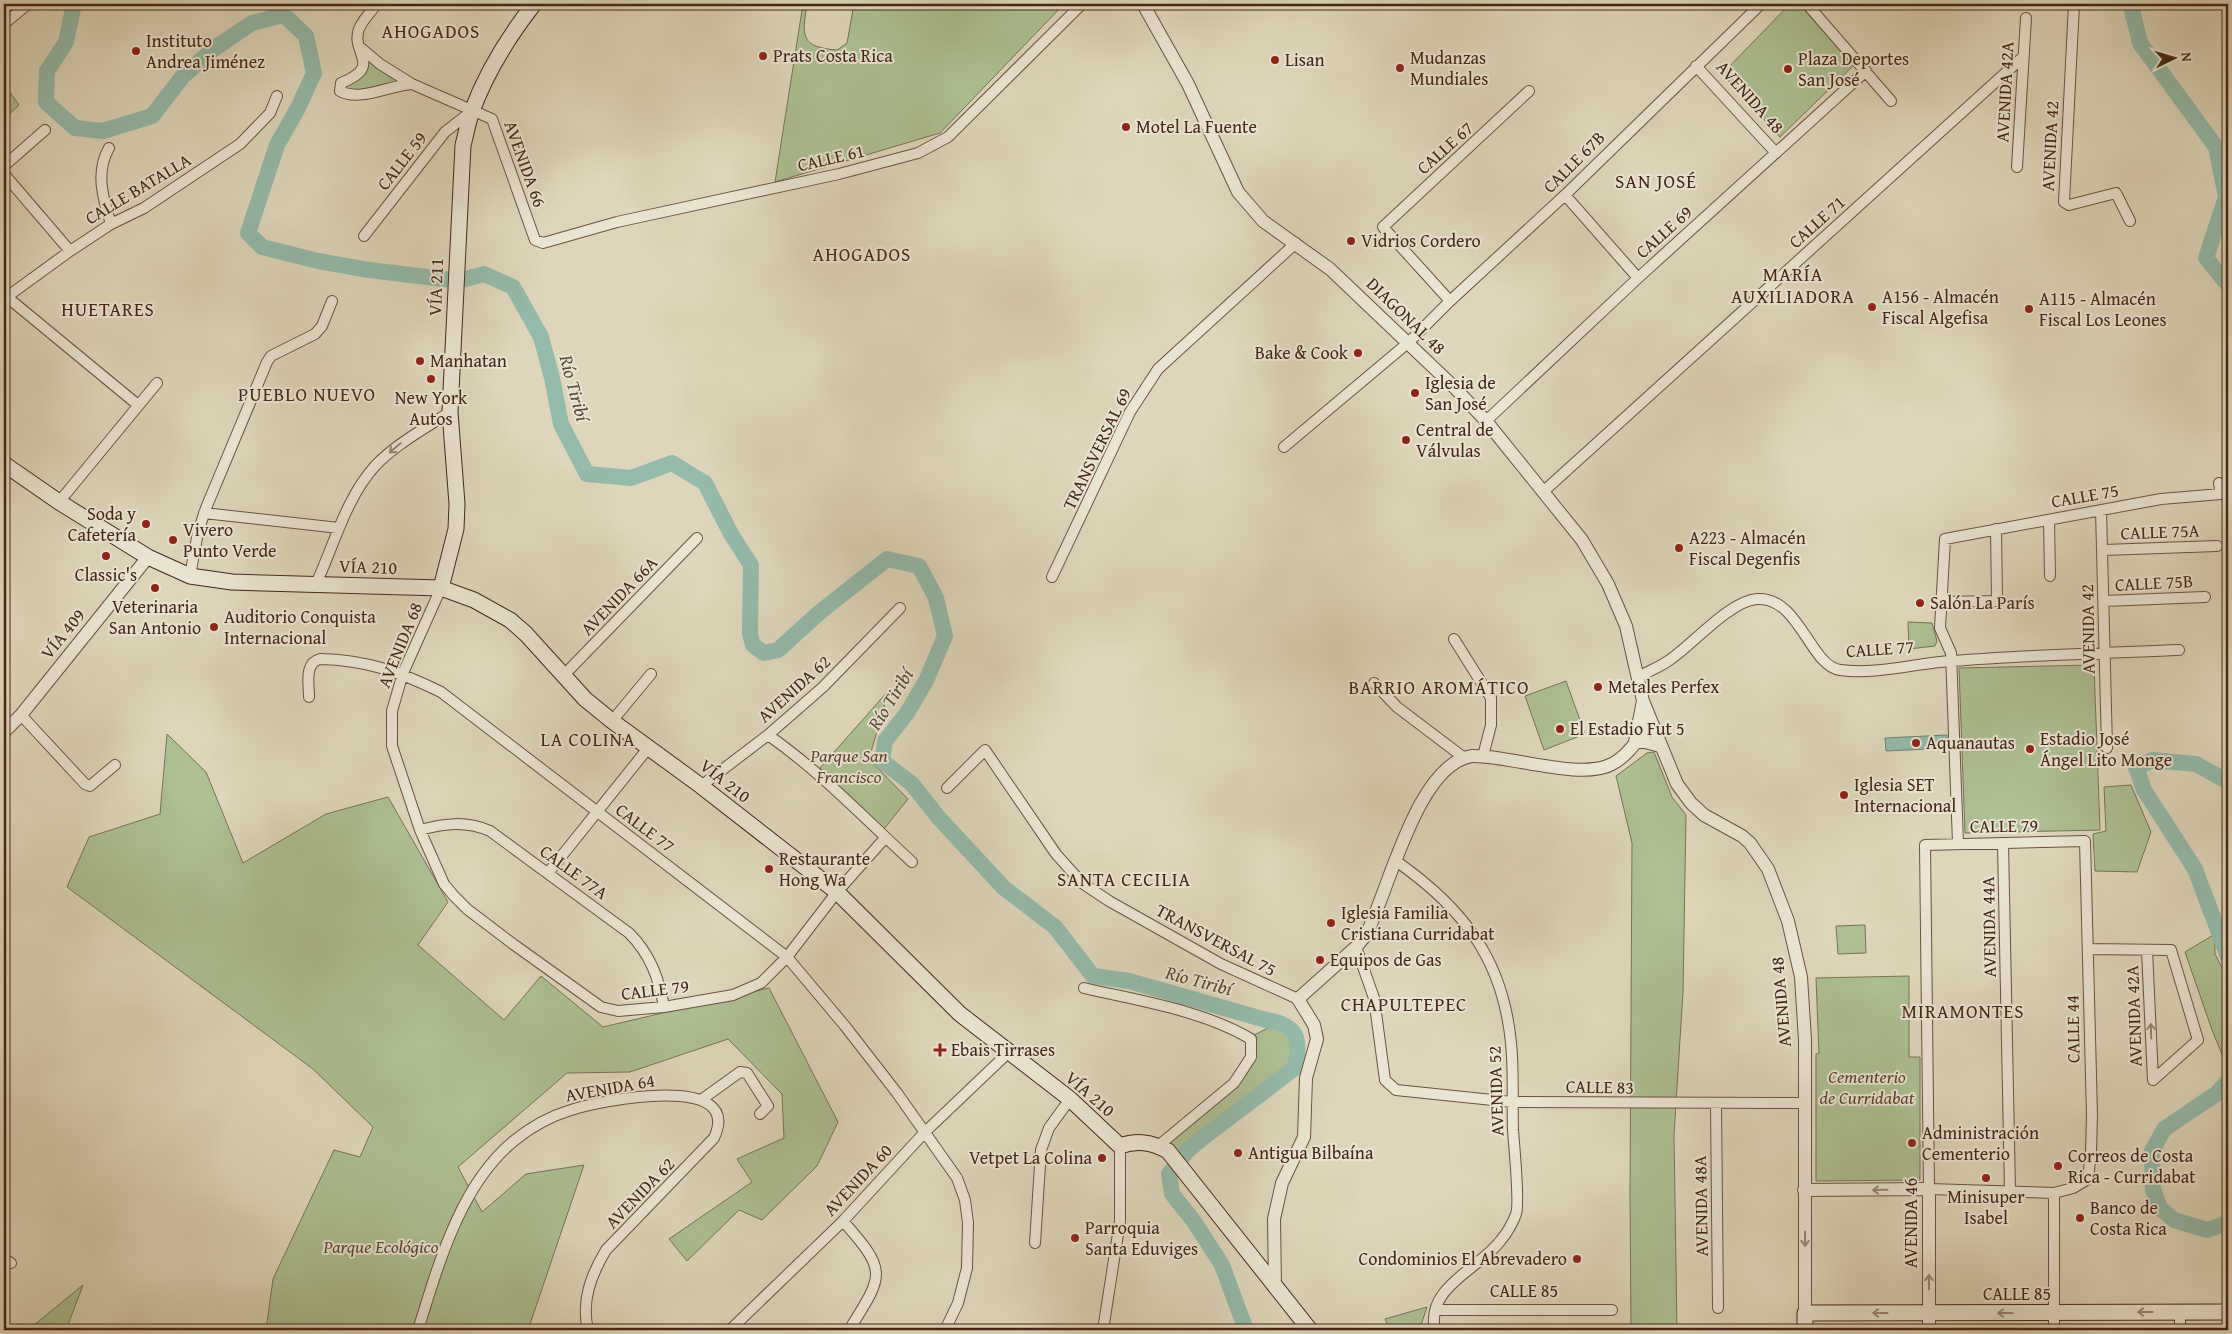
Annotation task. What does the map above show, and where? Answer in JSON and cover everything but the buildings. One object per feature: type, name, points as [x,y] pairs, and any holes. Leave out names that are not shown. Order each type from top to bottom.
[{"type":"main road","name":"VÍA 211","points":[[441,588],[450,554],[456,512],[450,412],[456,254],[463,145],[472,111],[495,63],[519,23],[534,4]]},
{"type":"main road","name":"VÍA 210","points":[[4,464],[59,502],[148,557],[190,576],[232,582],[441,588],[474,600],[510,620],[526,634],[563,676],[612,722],[701,786],[837,892],[960,1014],[1070,1099],[1120,1146]]},
{"type":"main road","points":[[1120,1146],[1131,1142],[1143,1142],[1163,1148],[1193,1180],[1310,1330]]},
{"type":"main road","name":"CALLE 85","points":[[1805,1313],[2228,1312]]},
{"type":"main road","name":"AVENIDA 48","points":[[1805,1313],[1805,1330]]},
{"type":"street","points":[[4,24],[28,4]]},
{"type":"street","points":[[377,4],[359,29],[358,36],[361,48],[362,70],[355,78],[341,83],[340,92],[349,96],[357,96],[397,85],[412,84]]},
{"type":"street","name":"CALLE 61","points":[[535,240],[544,243],[616,222],[820,178],[918,154],[948,137],[1082,4]]},
{"type":"street","name":"DIAGONAL 48","points":[[1143,4],[1188,84],[1238,192],[1263,221],[1330,269],[1409,342],[1486,421],[1582,540],[1608,584],[1626,626],[1643,701],[1652,723]]},
{"type":"street","name":"CALLE 67B","points":[[1409,342],[1450,301],[1565,195],[1762,4]]},
{"type":"street","points":[[1807,4],[1891,101]]},
{"type":"street","name":"AVENIDA 42","points":[[2074,4],[2064,202],[2068,206],[2116,193],[2130,221]]},
{"type":"street","name":"AVENIDA 42A","points":[[2016,167],[2026,18]]},
{"type":"street","name":"AVENIDA 66","points":[[361,48],[380,64],[412,84],[492,119],[535,240]]},
{"type":"street","name":"CALLE 71","points":[[1544,491],[2023,57]]},
{"type":"street","name":"AVENIDA 48","points":[[1696,66],[1776,153]]},
{"type":"street","name":"CALLE 69","points":[[1486,421],[1638,278],[1866,71]]},
{"type":"street","name":"CALLE 67","points":[[1450,301],[1383,227],[1528,92]]},
{"type":"street","name":"CALLE BATALLA","points":[[5,298],[111,224],[144,208],[240,144],[270,113],[277,96]]},
{"type":"street","name":"CALLE 59","points":[[364,236],[445,132],[472,111]]},
{"type":"street","points":[[4,166],[45,130]]},
{"type":"street","points":[[109,148],[103,159],[101,176],[104,203],[111,224]]},
{"type":"street","points":[[4,174],[70,251]]},
{"type":"street","points":[[1565,195],[1638,278]]},
{"type":"street","name":"TRANSVERSAL 69","points":[[1052,577],[1130,412],[1158,369],[1296,244]]},
{"type":"street","points":[[5,298],[138,405]]},
{"type":"street","points":[[190,576],[198,532],[204,513],[267,362],[271,356],[315,334],[322,326],[332,300]]},
{"type":"street","points":[[1284,447],[1409,342]]},
{"type":"street","points":[[59,502],[158,383]]},
{"type":"street","points":[[316,584],[339,528],[357,492],[374,467],[399,444],[450,412]]},
{"type":"street","name":"CALLE 75","points":[[1941,602],[1945,539],[2191,495],[2221,494],[2219,483]]},
{"type":"street","name":"AVENIDA 42","points":[[2102,510],[2107,748]]},
{"type":"street","points":[[204,513],[339,528]]},
{"type":"street","points":[[2049,520],[2050,576]]},
{"type":"street","points":[[1958,843],[1951,661],[1948,644],[1940,628],[1941,602],[1997,601],[1996,529]]},
{"type":"street","name":"AVENIDA 66A","points":[[563,676],[697,538]]},
{"type":"street","name":"CALLE 75A","points":[[2104,550],[2217,546]]},
{"type":"street","name":"VÍA 409","points":[[4,732],[21,715],[148,557]]},
{"type":"street","name":"AVENIDA 68","points":[[420,830],[392,746],[392,711],[403,674],[441,588]]},
{"type":"street","name":"CALLE 75B","points":[[2104,601],[2205,597]]},
{"type":"street","name":"CALLE 77","points":[[1638,676],[1670,660],[1743,602],[1758,599],[1773,602],[1786,611],[1798,624],[1823,660],[1837,670],[1862,670],[1951,661],[2179,650]]},
{"type":"street","name":"AVENIDA 62","points":[[701,786],[768,735],[823,687],[900,608]]},
{"type":"street","points":[[1454,639],[1491,698],[1490,726],[1483,756]]},
{"type":"street","name":"CALLE 77","points":[[309,697],[309,669],[315,660],[328,659],[362,664],[403,674],[441,692],[464,708],[595,812],[787,957],[845,1026],[897,1094],[957,1178],[965,1200],[968,1223],[968,1268],[958,1303],[946,1330]]},
{"type":"street","points":[[612,722],[651,674]]},
{"type":"street","points":[[1374,683],[1397,707],[1463,757]]},
{"type":"street","points":[[1635,742],[1643,701]]},
{"type":"street","points":[[21,715],[85,784],[90,786],[95,784],[115,765]]},
{"type":"street","points":[[1276,1286],[1274,1219],[1282,1183],[1304,1137],[1306,1078],[1317,1039],[1314,1025],[1298,999],[1356,947],[1366,935],[1411,820],[1432,784],[1450,764],[1463,757],[1483,756],[1591,770],[1612,764],[1652,723]]},
{"type":"street","name":"AVENIDA 48","points":[[1652,723],[1677,784],[1691,803],[1721,826],[1742,836],[1757,852],[1768,869],[1788,921],[1801,976],[1805,1040],[1805,1313]]},
{"type":"street","points":[[768,735],[799,757],[838,791],[912,862]]},
{"type":"street","points":[[1635,742],[1645,742],[1660,746]]},
{"type":"street","points":[[548,873],[648,747]]},
{"type":"street","name":"TRANSVERSAL 75","points":[[947,788],[985,750],[1056,854],[1082,883],[1109,901],[1221,964],[1298,999]]},
{"type":"street","name":"CALLE 77A","points":[[420,830],[453,823],[478,826],[490,831],[548,873],[629,932],[639,942],[660,982],[664,1007]]},
{"type":"street","name":"CALLE 79","points":[[420,830],[444,884],[467,909],[574,990],[608,1010],[618,1011],[664,1007],[746,991],[761,983],[787,957],[837,892]]},
{"type":"street","points":[[837,892],[885,838]]},
{"type":"street","name":"CALLE 79","points":[[1925,845],[2085,841]]},
{"type":"street","name":"CALLE 44","points":[[2054,1192],[2073,1188],[2088,1179],[2090,1165],[2092,1115],[2085,841]]},
{"type":"street","name":"AVENIDA 44A","points":[[2003,843],[2010,1190]]},
{"type":"street","name":"AVENIDA 46","points":[[1925,845],[1929,1330]]},
{"type":"street","name":"AVENIDA 52","points":[[1396,861],[1424,881],[1466,922],[1495,972],[1505,1006],[1511,1044],[1517,1212],[1501,1241],[1448,1287],[1436,1310],[1435,1330]]},
{"type":"street","name":"CALLE 83","points":[[1356,947],[1374,998],[1385,1080],[1396,1090],[1512,1102],[1804,1103]]},
{"type":"street","points":[[2088,949],[2147,950]]},
{"type":"street","name":"AVENIDA 42A","points":[[2147,950],[2171,950],[2198,1040],[2152,1080],[2147,950]]},
{"type":"street","points":[[1084,988],[1181,1011],[1236,1030],[1251,1039],[1251,1057],[1234,1083],[1163,1148]]},
{"type":"street","name":"AVENIDA 60","points":[[730,1330],[843,1221],[924,1133],[1009,1052]]},
{"type":"street","points":[[701,1100],[740,1072],[747,1073],[768,1106],[760,1114]]},
{"type":"street","name":"AVENIDA 64","points":[[418,1330],[440,1258],[471,1194],[491,1164],[515,1140],[550,1118],[584,1106],[672,1094],[685,1095],[701,1100]]},
{"type":"street","points":[[1035,1243],[1042,1150],[1049,1128],[1070,1099]]},
{"type":"street","name":"AVENIDA 62","points":[[588,1330],[586,1297],[591,1281],[606,1250],[714,1138],[718,1130],[717,1115],[701,1100]]},
{"type":"street","name":"AVENIDA 48A","points":[[1716,1104],[1718,1308]]},
{"type":"street","points":[[1103,1330],[1120,1221],[1120,1146]]},
{"type":"street","points":[[1804,1190],[1929,1189],[2054,1192],[2054,1330]]},
{"type":"street","points":[[843,1221],[872,1256],[875,1266],[875,1285],[872,1294],[849,1330]]},
{"type":"street","name":"CALLE 85","points":[[1436,1310],[1612,1310]]},
{"type":"street","points":[[2180,1312],[2180,1330]]},
{"type":"green space","points":[[803,4],[807,4],[804,24],[806,38],[816,46],[837,50],[847,43],[854,4],[1064,4],[940,133],[775,182]]},
{"type":"green space","name":"Plaza Deportes San José","points":[[1790,4],[1799,4],[1854,65],[1780,137],[1722,74]]},
{"type":"green space","points":[[365,57],[403,81],[348,94],[343,84],[355,80]]},
{"type":"green space","points":[[4,84],[19,105],[4,119]]},
{"type":"green space","points":[[1908,622],[1932,623],[1937,641],[1935,646],[1909,649]]},
{"type":"green space","name":"Estadio José Ángel Lito Monge","points":[[2094,665],[2100,830],[1965,833],[1959,668]]},
{"type":"green space","points":[[1566,681],[1585,734],[1544,750],[1525,696]]},
{"type":"green space","name":"Parque San Francisco","points":[[889,690],[869,759],[908,799],[884,829],[820,768]]},
{"type":"green space","name":"Parque Ecológico","points":[[167,734],[206,772],[243,863],[326,814],[388,797],[448,902],[418,945],[504,1020],[541,976],[603,1027],[769,988],[838,1122],[817,1166],[762,1220],[739,1210],[687,1261],[669,1239],[752,1182],[737,1159],[784,1138],[782,1094],[728,1039],[630,1072],[567,1073],[458,1167],[482,1212],[526,1174],[584,1165],[528,1330],[266,1330],[273,1279],[334,1150],[360,1157],[373,1127],[313,1069],[67,887],[89,837],[160,814]]},
{"type":"green space","points":[[1654,752],[1672,797],[1686,815],[1683,992],[1674,1135],[1677,1330],[1631,1330],[1632,843],[1616,776],[1647,753]]},
{"type":"green space","points":[[2131,785],[2151,832],[2137,872],[2095,871],[2093,834],[2106,831],[2104,787]]},
{"type":"green space","points":[[1865,925],[1866,953],[1838,954],[1836,926]]},
{"type":"green space","points":[[2215,934],[2215,954],[2228,979],[2227,1066],[2212,1030],[2185,952]]},
{"type":"green space","name":"Cementerio de Curridabat","points":[[1909,976],[1909,1057],[1920,1057],[1920,1180],[1816,1181],[1816,1054],[1819,1053],[1816,978]]},
{"type":"green space","points":[[1276,1024],[1293,1044],[1294,1055],[1290,1070],[1192,1137],[1178,1151],[1167,1140],[1236,1085],[1253,1057],[1252,1036]]},
{"type":"green space","points":[[83,1285],[66,1330],[28,1330]]},
{"type":"green space","points":[[1427,1307],[1421,1330],[1390,1330],[1385,1319]]},
{"type":"shaded area","name":"Aquanautas","points":[[1947,735],[1947,748],[1886,751],[1885,738]]},
{"type":"waterway","name":"Río Tiribí","points":[[74,4],[66,42],[47,71],[46,102],[75,128],[103,131],[152,116],[183,76],[215,48],[252,23],[284,15],[306,36],[314,73],[298,108],[277,145],[248,233],[262,247],[318,261],[369,270],[452,280]]},
{"type":"waterway","points":[[2136,4],[2132,10],[2140,43],[2216,147],[2226,197],[2206,258],[2228,285]]},
{"type":"waterway","name":"Río Tiribí","points":[[462,280],[484,274],[513,287],[541,337],[552,378],[561,424],[587,474],[631,478],[672,463],[705,483],[731,534],[751,565],[750,634],[753,645],[764,653],[778,650],[820,612],[887,559],[919,566],[936,598],[945,636],[926,681],[907,713],[885,741],[882,761],[912,784],[938,817],[1004,888],[1055,927],[1093,976],[1129,981],[1277,1022],[1291,1030],[1295,1035],[1298,1049],[1295,1068],[1188,1150],[1169,1174],[1172,1194],[1193,1220],[1222,1265],[1246,1330]]},
{"type":"waterway","points":[[2228,782],[2196,764],[2153,760],[2136,767],[2144,790],[2195,869],[2228,957]]},
{"type":"waterway","points":[[2228,1081],[2216,1094],[2164,1129],[2152,1151],[2153,1189],[2160,1208],[2174,1220],[2207,1230],[2228,1223]]},
{"type":"place","name":"Instituto Andrea Jiménez","points":[[136,51]]},
{"type":"place","name":"Prats Costa Rica","points":[[763,56]]},
{"type":"place","name":"Lisan","points":[[1275,60]]},
{"type":"place","name":"Mudanzas Mundiales","points":[[1400,68]]},
{"type":"place","name":"Plaza Deportes San José","points":[[1788,69]]},
{"type":"place","name":"Motel La Fuente","points":[[1126,127]]},
{"type":"place","name":"Vidrios Cordero","points":[[1351,241]]},
{"type":"place","name":"A156 - Almacén Fiscal Algefisa","points":[[1872,307]]},
{"type":"place","name":"A115 - Almacén Fiscal Los Leones","points":[[2029,309]]},
{"type":"place","name":"Bake & Cook","points":[[1358,353]]},
{"type":"place","name":"Manhatan","points":[[420,361]]},
{"type":"place","name":"New York Autos","points":[[431,379]]},
{"type":"place","name":"Iglesia de San José","points":[[1415,393]]},
{"type":"place","name":"Central de Válvulas","points":[[1406,440]]},
{"type":"place","name":"Soda y Cafetería","points":[[146,524]]},
{"type":"place","name":"Vivero Punto Verde","points":[[173,540]]},
{"type":"place","name":"A223 - Almacén Fiscal Degenfis","points":[[1679,548]]},
{"type":"place","name":"Classic's","points":[[106,556]]},
{"type":"place","name":"Veterinaria San Antonio","points":[[155,588]]},
{"type":"place","name":"Salón La París","points":[[1920,603]]},
{"type":"place","name":"Auditorio Conquista Internacional","points":[[214,627]]},
{"type":"place","name":"Metales Perfex","points":[[1598,687]]},
{"type":"place","name":"El Estadio Fut 5","points":[[1560,729]]},
{"type":"place","name":"Aquanautas","points":[[1916,743]]},
{"type":"place","name":"Estadio José Ángel Lito Monge","points":[[2030,749]]},
{"type":"place","name":"Iglesia SET Internacional","points":[[1844,795]]},
{"type":"place","name":"Restaurante Hong Wa","points":[[769,869]]},
{"type":"place","name":"Iglesia Familia Cristiana Curridabat","points":[[1331,923]]},
{"type":"place","name":"Equipos de Gas","points":[[1320,960]]},
{"type":"place","name":"Ebais Tirrases","points":[[940,1050]]},
{"type":"place","name":"Administración Cementerio","points":[[1912,1143]]},
{"type":"place","name":"Antigua Bilbaína","points":[[1238,1153]]},
{"type":"place","name":"Vetpet La Colina","points":[[1102,1158]]},
{"type":"place","name":"Correos de Costa Rica - Curridabat","points":[[2058,1166]]},
{"type":"place","name":"Minisuper Isabel","points":[[1986,1178]]},
{"type":"place","name":"Banco de Costa Rica","points":[[2080,1218]]},
{"type":"place","name":"Parroquia Santa Eduviges","points":[[1075,1238]]},
{"type":"place","name":"Condominios El Abrevadero","points":[[1577,1259]]},
{"type":"district","name":"AHOGADOS","points":[[431,31]]},
{"type":"district","name":"SAN JOSÉ","points":[[1656,181]]},
{"type":"district","name":"AHOGADOS","points":[[862,254]]},
{"type":"district","name":"MARÍA AUXILIADORA","points":[[1793,285]]},
{"type":"district","name":"HUETARES","points":[[108,309]]},
{"type":"district","name":"PUEBLO NUEVO","points":[[307,394]]},
{"type":"district","name":"BARRIO AROMÁTICO","points":[[1439,687]]},
{"type":"district","name":"LA COLINA","points":[[588,739]]},
{"type":"district","name":"SANTA CECILIA","points":[[1124,879]]},
{"type":"district","name":"CHAPULTEPEC","points":[[1404,1004]]},
{"type":"district","name":"MIRAMONTES","points":[[1963,1011]]}]
